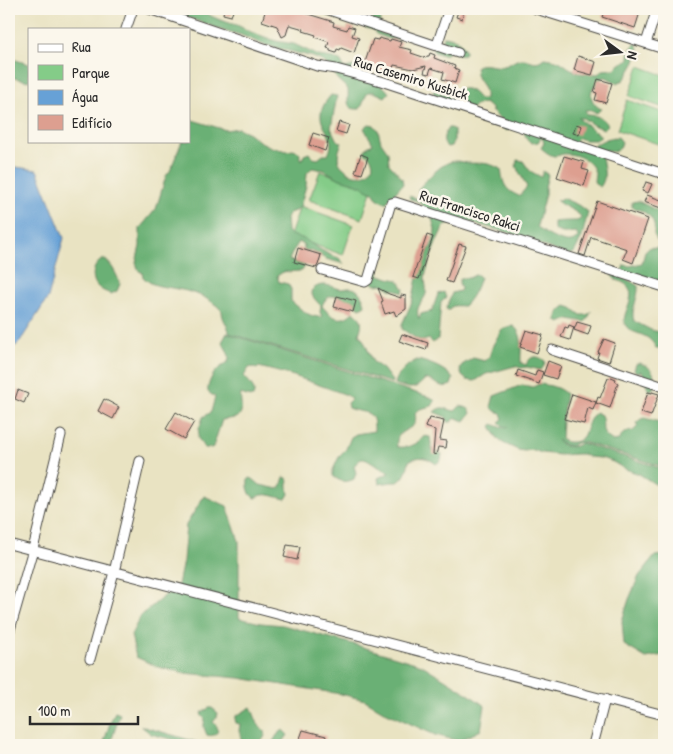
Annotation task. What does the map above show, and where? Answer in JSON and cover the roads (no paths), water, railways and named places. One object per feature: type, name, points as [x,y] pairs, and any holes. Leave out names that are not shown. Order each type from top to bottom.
[{"type":"street","points":[[126,28],[133,9]]},
{"type":"street","name":"Rua Casemiro Kusbick","points":[[149,9],[317,66],[336,69],[381,82],[664,174]]},
{"type":"street","points":[[326,9],[458,53]]},
{"type":"street","points":[[437,45],[449,9]]},
{"type":"street","points":[[536,9],[664,49]]},
{"type":"street","points":[[646,43],[657,9]]},
{"type":"street","name":"Rua Francisco Rakci","points":[[322,270],[365,282],[368,280],[391,203],[394,202],[664,287]]},
{"type":"street","points":[[552,350],[664,387]]},
{"type":"street","points":[[9,633],[61,435]]},
{"type":"street","points":[[90,659],[114,572],[140,461]]},
{"type":"street","points":[[9,544],[664,715]]},
{"type":"street","points":[[593,745],[605,699]]},
{"type":"water","points":[[9,166],[37,170],[64,238],[48,298],[19,343],[9,351]]}]
